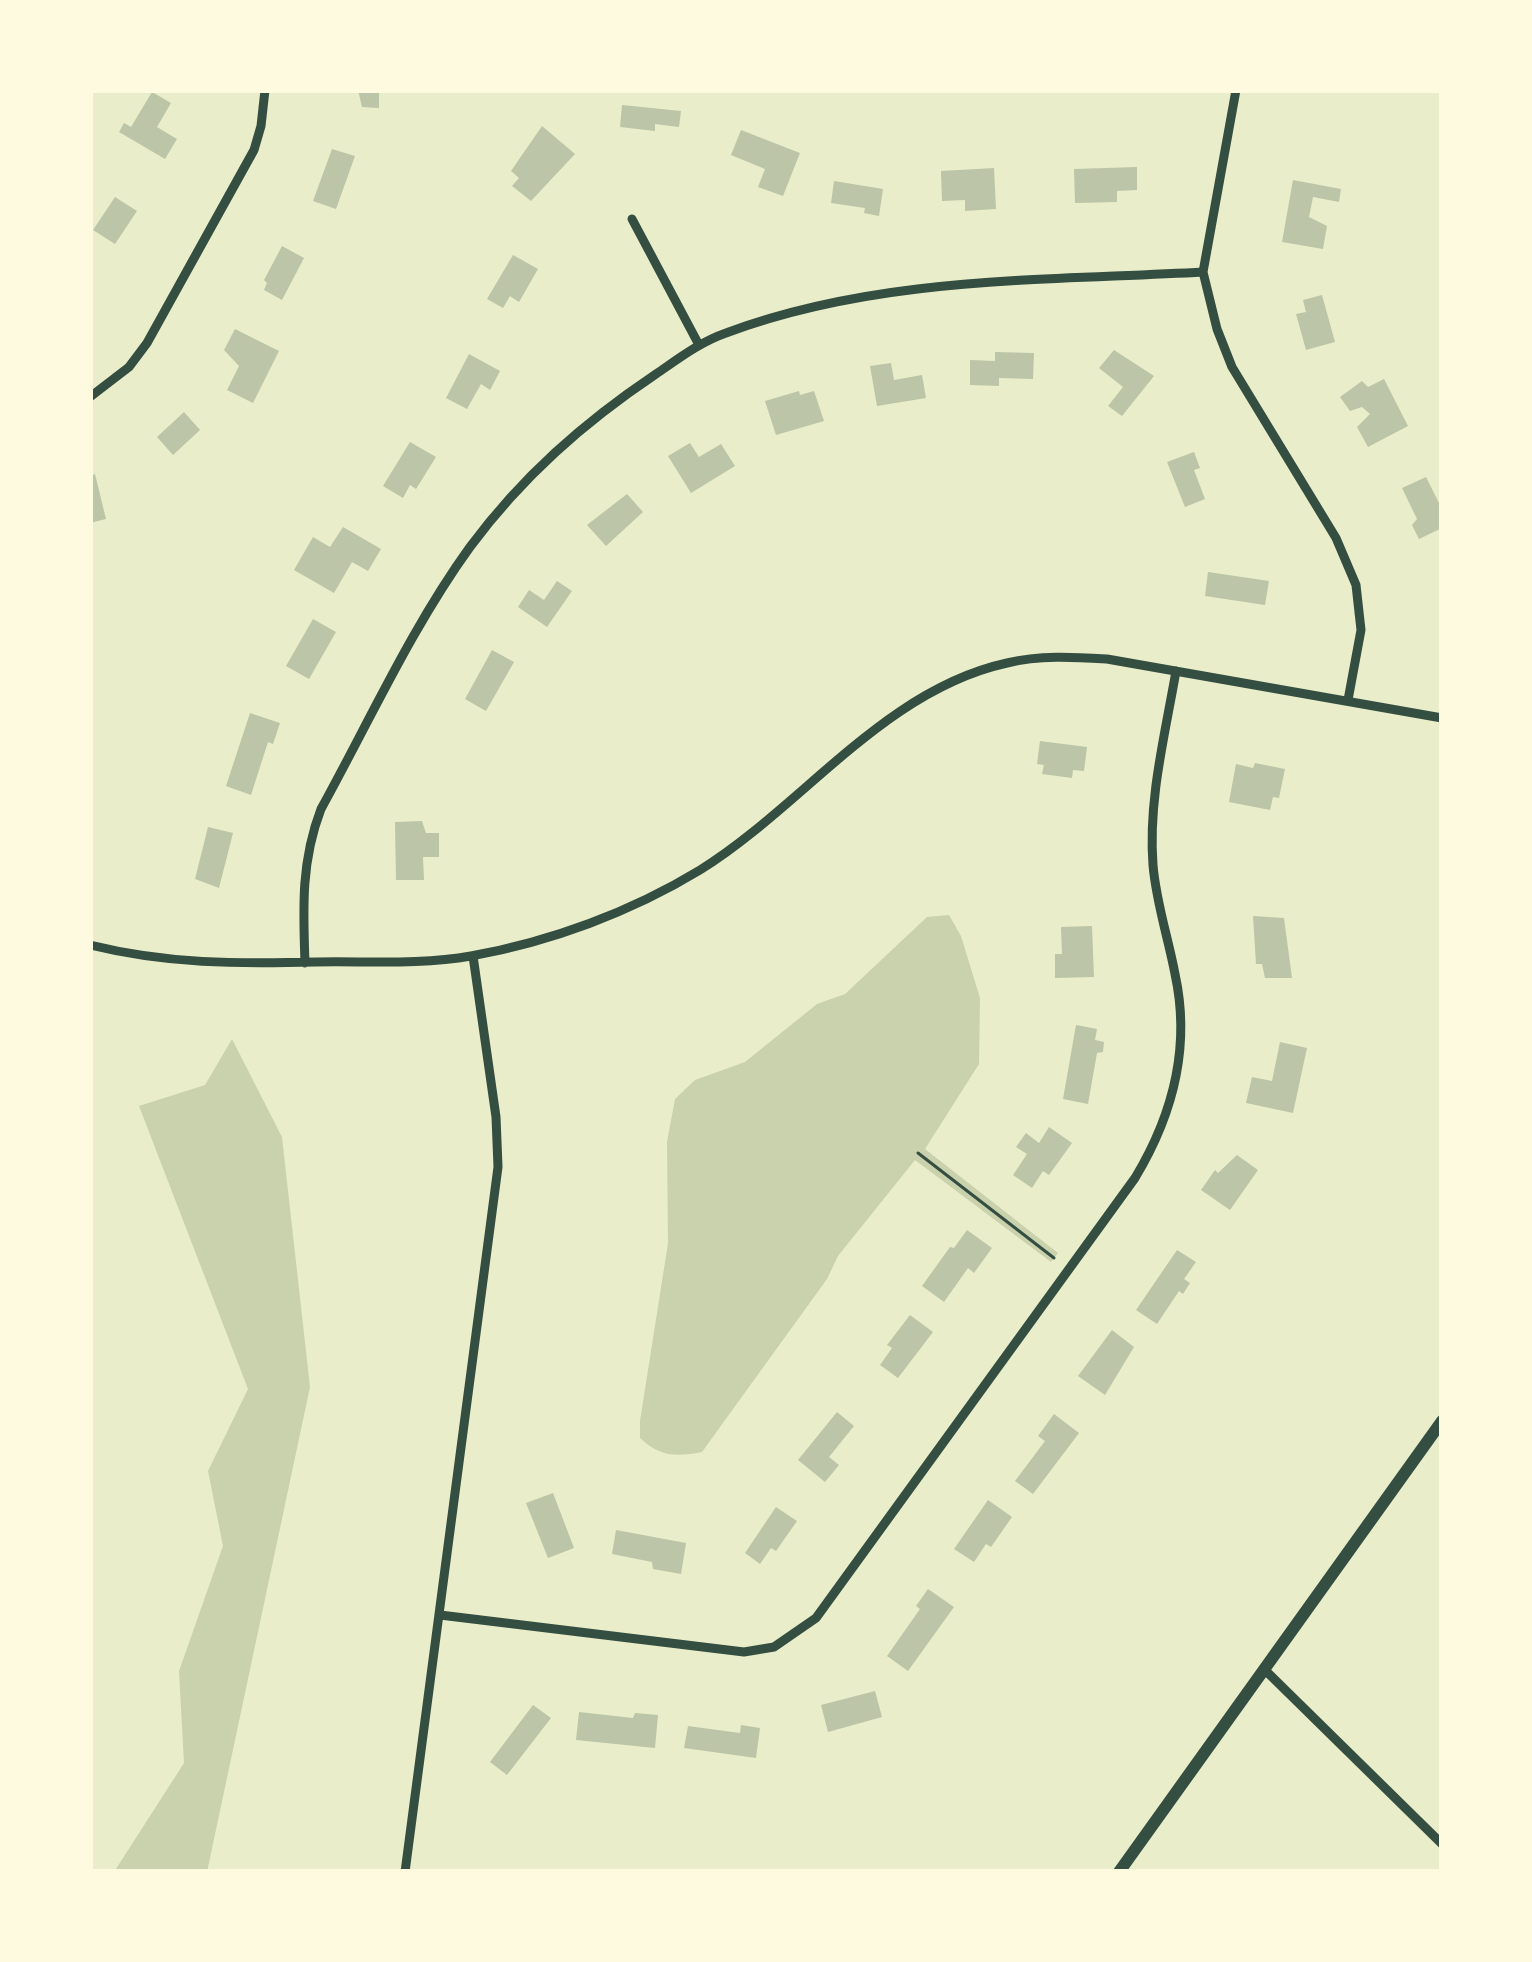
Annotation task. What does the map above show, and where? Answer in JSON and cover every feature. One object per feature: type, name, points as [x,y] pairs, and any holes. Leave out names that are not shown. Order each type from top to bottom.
[{"type":"street","points":[[90,397],[129,367],[147,344],[254,150],[265,90]]},
{"type":"street","points":[[1236,90],[1203,272],[1216,329],[1232,367],[1336,538],[1356,585],[1360,629],[1348,700]]},
{"type":"street","points":[[632,219],[699,345]]},
{"type":"street","points":[[305,962],[302,888],[310,836],[321,809],[468,550],[542,462],[594,416],[724,333],[844,298],[910,288],[1203,272]]},
{"type":"street","points":[[90,945],[195,964],[305,962],[473,956],[572,929],[702,868],[904,709],[958,678],[1008,662],[1062,656],[1107,659],[1442,718]]},
{"type":"street","points":[[440,1616],[744,1652],[774,1647],[816,1618],[1135,1178],[1165,1120],[1179,1069],[1180,1002],[1157,896],[1152,839],[1155,791],[1176,671]]},
{"type":"street","points":[[406,1872],[498,1167],[496,1117],[473,956]]},
{"type":"street","points":[[1119,1872],[1442,1421]]},
{"type":"street","points":[[1265,1670],[1442,1844]]},
{"type":"path","points":[[918,1153],[1054,1258]]},
{"type":"green space","points":[[949,915],[961,936],[980,998],[979,1064],[925,1149],[1058,1253],[1051,1262],[915,1160],[838,1256],[827,1279],[702,1452],[676,1455],[654,1449],[640,1438],[640,1421],[668,1243],[667,1142],[675,1099],[695,1080],[745,1062],[817,1004],[845,994],[927,917]]},
{"type":"green space","points":[[232,1039],[282,1137],[310,1387],[207,1872],[114,1872],[184,1763],[179,1671],[223,1546],[208,1471],[248,1389],[139,1106],[205,1085]]},
{"type":"building","points":[[358,90],[379,90],[379,108],[362,107]]},
{"type":"building","points":[[152,92],[171,103],[157,127],[177,139],[165,159],[119,132],[124,123],[131,127]]},
{"type":"building","points":[[622,105],[681,111],[679,127],[655,124],[655,131],[620,127]]},
{"type":"building","points":[[542,126],[575,154],[531,201],[512,186],[519,178],[511,171]]},
{"type":"building","points":[[741,130],[800,153],[783,196],[758,187],[765,169],[731,155]]},
{"type":"building","points":[[332,149],[355,156],[336,209],[313,201]]},
{"type":"building","points":[[1137,167],[1137,190],[1117,191],[1117,202],[1075,203],[1074,169]]},
{"type":"building","points":[[994,168],[996,209],[965,211],[965,200],[942,201],[941,171]]},
{"type":"building","points":[[1293,180],[1341,189],[1339,202],[1313,197],[1309,217],[1327,226],[1323,249],[1282,242]]},
{"type":"building","points":[[834,181],[883,189],[879,216],[864,213],[865,208],[831,203]]},
{"type":"building","points":[[115,197],[137,211],[115,244],[93,230]]},
{"type":"building","points":[[282,246],[304,258],[282,300],[264,290],[264,280]]},
{"type":"building","points":[[513,255],[538,269],[519,302],[510,296],[503,308],[487,299]]},
{"type":"building","points":[[1322,295],[1335,342],[1306,350],[1296,314],[1306,312],[1303,300]]},
{"type":"building","points":[[235,329],[279,351],[253,403],[227,390],[239,366],[224,350]]},
{"type":"building","points":[[1114,350],[1154,376],[1122,416],[1108,406],[1123,387],[1099,368]]},
{"type":"building","points":[[995,352],[1034,353],[1033,379],[999,378],[999,386],[970,385],[970,360],[995,361]]},
{"type":"building","points":[[469,354],[500,371],[490,390],[481,384],[467,409],[446,398]]},
{"type":"building","points":[[891,363],[894,380],[922,375],[926,398],[877,406],[870,366]]},
{"type":"building","points":[[1384,379],[1408,426],[1368,447],[1357,427],[1370,414],[1362,407],[1350,411],[1340,397],[1362,381],[1368,387]]},
{"type":"building","points":[[799,391],[800,395],[814,391],[824,421],[776,435],[765,401]]},
{"type":"building","points":[[184,412],[200,430],[173,455],[157,437]]},
{"type":"building","points":[[410,442],[436,457],[416,489],[410,485],[403,498],[383,486]]},
{"type":"building","points":[[690,443],[699,457],[721,444],[735,466],[691,493],[668,456]]},
{"type":"building","points":[[1194,452],[1200,468],[1194,470],[1205,499],[1185,507],[1167,462]]},
{"type":"building","points":[[95,474],[106,519],[90,523],[90,476]]},
{"type":"building","points":[[1426,477],[1442,509],[1442,528],[1419,539],[1412,525],[1417,519],[1402,488]]},
{"type":"building","points":[[627,494],[643,512],[606,546],[587,525]]},
{"type":"building","points":[[343,527],[381,549],[368,571],[352,562],[334,593],[294,570],[313,537],[330,547]]},
{"type":"building","points":[[1208,572],[1269,581],[1265,605],[1205,596]]},
{"type":"building","points":[[557,581],[572,591],[547,627],[518,607],[529,590],[544,600]]},
{"type":"building","points":[[313,619],[336,632],[309,679],[286,666]]},
{"type":"building","points":[[492,650],[514,662],[486,711],[465,699]]},
{"type":"building","points":[[250,713],[280,723],[273,744],[268,742],[251,795],[226,786]]},
{"type":"building","points":[[1040,741],[1087,747],[1084,771],[1073,770],[1072,778],[1042,774],[1044,765],[1037,764]]},
{"type":"building","points":[[1255,763],[1285,769],[1279,798],[1273,797],[1270,810],[1229,802],[1236,764],[1253,768]]},
{"type":"building","points":[[422,821],[426,833],[439,833],[439,857],[423,857],[424,880],[396,880],[395,822]]},
{"type":"building","points":[[208,827],[233,833],[219,888],[195,879]]},
{"type":"building","points":[[1253,916],[1284,918],[1292,978],[1265,978],[1262,964],[1256,964]]},
{"type":"building","points":[[1092,926],[1094,977],[1055,978],[1055,954],[1062,954],[1061,927]]},
{"type":"building","points":[[1076,1025],[1097,1029],[1095,1040],[1104,1042],[1103,1052],[1097,1053],[1088,1104],[1063,1099]]},
{"type":"building","points":[[1280,1042],[1307,1048],[1293,1113],[1246,1103],[1252,1077],[1272,1081]]},
{"type":"building","points":[[1049,1127],[1072,1143],[1049,1175],[1043,1171],[1032,1188],[1013,1175],[1027,1154],[1016,1147],[1026,1133],[1039,1143]]},
{"type":"building","points":[[1237,1155],[1258,1170],[1230,1210],[1201,1190],[1215,1170],[1218,1173]]},
{"type":"building","points":[[967,1230],[992,1248],[974,1273],[968,1268],[944,1302],[922,1286]]},
{"type":"building","points":[[1177,1250],[1196,1262],[1184,1279],[1190,1283],[1157,1324],[1136,1310]]},
{"type":"building","points":[[910,1315],[933,1332],[898,1378],[880,1365],[892,1348],[887,1345]]},
{"type":"building","points":[[1112,1330],[1134,1347],[1105,1395],[1078,1376]]},
{"type":"building","points":[[837,1412],[854,1426],[829,1457],[839,1465],[825,1482],[798,1460]]},
{"type":"building","points":[[1054,1414],[1079,1433],[1033,1494],[1015,1481],[1045,1441],[1038,1436]]},
{"type":"building","points":[[553,1493],[574,1548],[548,1558],[526,1503]]},
{"type":"building","points":[[988,1500],[1012,1517],[974,1562],[954,1549]]},
{"type":"building","points":[[776,1507],[797,1521],[776,1551],[771,1548],[760,1564],[745,1553]]},
{"type":"building","points":[[616,1530],[686,1543],[681,1574],[612,1554]]},
{"type":"building","points":[[928,1589],[954,1607],[908,1671],[887,1656],[920,1609],[916,1606]]},
{"type":"building","points":[[875,1691],[882,1717],[828,1732],[821,1705]]},
{"type":"building","points":[[533,1705],[551,1718],[507,1775],[490,1762]]},
{"type":"building","points":[[579,1712],[633,1718],[635,1713],[658,1715],[655,1748],[576,1740]]},
{"type":"building","points":[[741,1725],[760,1728],[756,1758],[684,1748],[688,1726],[740,1733]]}]
